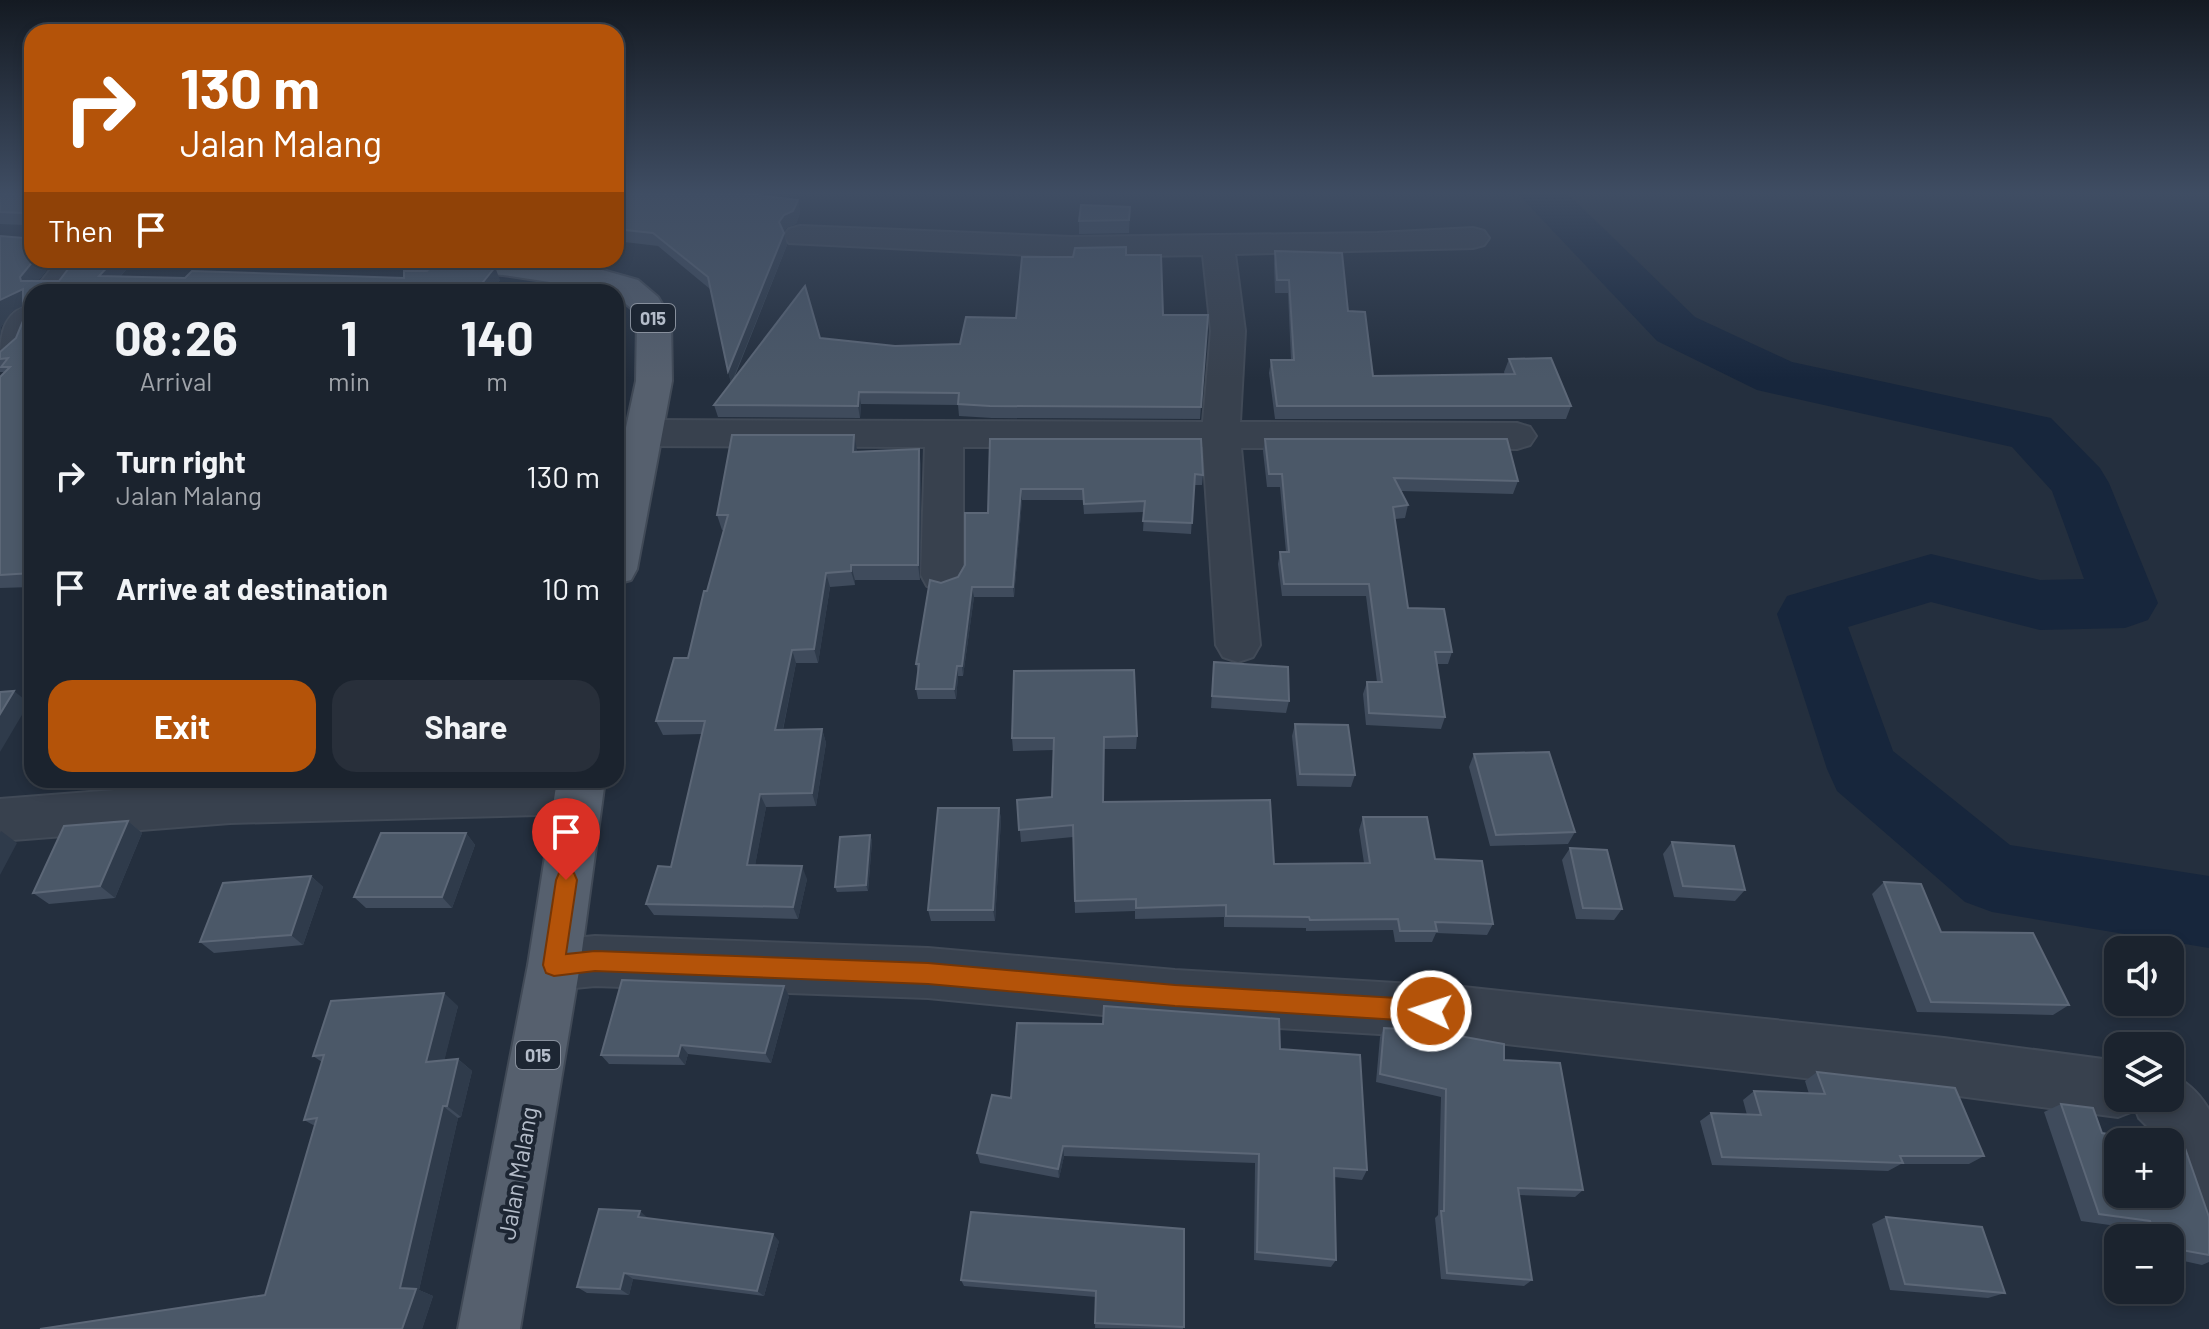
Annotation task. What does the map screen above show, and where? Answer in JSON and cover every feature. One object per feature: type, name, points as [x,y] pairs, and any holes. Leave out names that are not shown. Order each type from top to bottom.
[{"type":"main road","name":"015","points":[[535,268],[616,284]]},
{"type":"main road","name":"015","points":[[624,286],[646,304],[654,319],[655,345],[654,381],[624,529]]},
{"type":"main road","name":"Jalan Malang","points":[[489,1329],[554,965],[580,788]]},
{"type":"street","points":[[1219,255],[1228,331],[1221,433],[1238,645]]},
{"type":"street","points":[[56,284],[69,268]]},
{"type":"street","points":[[0,355],[24,324]]},
{"type":"street","points":[[643,433],[1517,436]]},
{"type":"street","points":[[942,575],[944,435]]},
{"type":"street","points":[[0,820],[230,802],[557,788]]},
{"type":"street","points":[[554,965],[595,961],[928,973],[1175,996],[1463,1013],[1944,1066],[2104,1087]]},
{"type":"street","points":[[2177,1112],[2184,1121],[2209,1187]]},
{"type":"building","points":[[0,255],[24,255],[24,268],[27,268],[20,277],[21,281],[59,281],[69,268],[106,268],[99,276],[185,278],[192,271],[404,278],[404,271],[427,271],[430,268],[494,268],[481,284],[24,284],[24,574],[0,575],[0,377],[10,367],[1,367],[8,358],[0,359],[0,352],[16,338],[23,321],[23,289],[0,300]]},
{"type":"building","points":[[681,255],[775,255],[728,371],[708,277]]},
{"type":"building","points":[[1161,255],[1163,315],[1208,315],[1201,407],[990,406],[958,404],[959,393],[859,392],[858,406],[714,405],[805,286],[820,338],[895,346],[960,344],[966,317],[1016,318],[1022,257]]},
{"type":"building","points":[[1275,255],[1342,255],[1348,311],[1365,312],[1373,376],[1515,374],[1509,359],[1551,358],[1571,406],[1277,406],[1271,360],[1294,360],[1289,280],[1277,280]]},
{"type":"building","points":[[732,435],[854,435],[853,452],[919,449],[918,565],[851,565],[851,571],[826,573],[814,649],[792,650],[775,730],[822,729],[812,793],[760,794],[747,865],[802,866],[793,907],[646,904],[658,866],[671,867],[705,721],[656,721],[674,658],[688,658],[704,591],[707,591],[728,515],[717,515]]},
{"type":"building","points":[[990,439],[1201,439],[1203,475],[1195,474],[1192,523],[1143,521],[1145,501],[1084,504],[1083,489],[1021,489],[1013,587],[972,587],[962,666],[957,666],[954,689],[916,689],[919,664],[916,664],[930,580],[941,583],[958,577],[965,565],[965,513],[988,513]]},
{"type":"building","points":[[1265,439],[1507,439],[1518,481],[1394,478],[1408,505],[1393,507],[1408,608],[1444,609],[1452,652],[1435,652],[1445,717],[1369,713],[1367,682],[1382,682],[1369,584],[1284,584],[1280,552],[1289,552],[1282,474],[1269,474]]},
{"type":"building","points":[[1214,662],[1288,667],[1289,701],[1212,696]]},
{"type":"building","points":[[1134,670],[1137,736],[1104,737],[1103,802],[1270,800],[1274,864],[1370,863],[1363,817],[1427,817],[1435,859],[1482,861],[1493,924],[1435,922],[1437,931],[1400,931],[1398,919],[1310,920],[1309,917],[1226,916],[1226,905],[1136,908],[1136,899],[1075,901],[1073,825],[1019,830],[1017,800],[1052,797],[1054,738],[1012,738],[1014,671]]},
{"type":"building","points":[[14,691],[0,714],[0,692]]},
{"type":"building","points":[[1295,724],[1348,725],[1355,775],[1300,774]]},
{"type":"building","points":[[1549,752],[1575,832],[1496,835],[1474,754]]},
{"type":"building","points":[[938,808],[999,808],[993,910],[928,910]]},
{"type":"building","points":[[128,821],[100,886],[33,893],[64,826]]},
{"type":"building","points":[[381,833],[466,833],[442,897],[354,897]]},
{"type":"building","points":[[870,835],[866,885],[835,887],[840,837]]},
{"type":"building","points":[[1672,842],[1734,846],[1745,890],[1683,886]]},
{"type":"building","points":[[1570,848],[1607,850],[1622,909],[1583,908]]},
{"type":"building","points":[[311,876],[291,935],[200,942],[223,883]]},
{"type":"building","points":[[1884,882],[1921,884],[1941,932],[2033,933],[2069,1005],[1931,1002]]},
{"type":"building","points":[[622,980],[784,986],[765,1053],[681,1045],[678,1056],[601,1055]]},
{"type":"building","points":[[444,993],[426,1062],[458,1059],[447,1106],[443,1106],[400,1288],[416,1289],[402,1329],[40,1329],[265,1295],[317,1118],[304,1120],[324,1055],[313,1056],[331,1001]]},
{"type":"building","points":[[1104,1006],[1279,1019],[1280,1049],[1360,1055],[1367,1170],[1334,1168],[1336,1260],[1257,1252],[1259,1154],[1063,1146],[1058,1169],[977,1153],[992,1095],[1011,1098],[1017,1023],[1103,1024]]},
{"type":"building","points":[[1384,1028],[1432,1031],[1504,1044],[1504,1060],[1560,1063],[1583,1190],[1518,1188],[1532,1280],[1447,1273],[1441,1211],[1444,1211],[1446,1089],[1380,1074]]},
{"type":"building","points":[[1817,1072],[1955,1088],[1984,1156],[1900,1156],[1903,1163],[1722,1157],[1711,1113],[1761,1115],[1754,1091],[1825,1094]]},
{"type":"building","points":[[2061,1104],[2093,1108],[2104,1133],[2104,1208],[2184,1208],[2185,1148],[2209,1217],[2209,1255],[2184,1251],[2184,1224],[2151,1224],[2150,1221],[2099,1214]]},
{"type":"building","points":[[599,1209],[640,1211],[638,1217],[773,1234],[757,1291],[624,1273],[620,1289],[577,1287]]},
{"type":"building","points":[[971,1212],[1184,1229],[1184,1327],[1095,1323],[1096,1291],[961,1280]]},
{"type":"building","points":[[1886,1217],[1982,1227],[2005,1293],[1905,1284]]},
{"type":"waterway","points":[[1602,255],[1676,329],[1777,377],[2031,432],[2079,483],[2125,603],[2040,605],[1931,578],[1810,614],[1863,769],[1992,877],[2209,912]]},
{"type":"route","points":[[566,880],[554,965],[595,961],[928,973],[1175,996],[1431,1011]]}]
